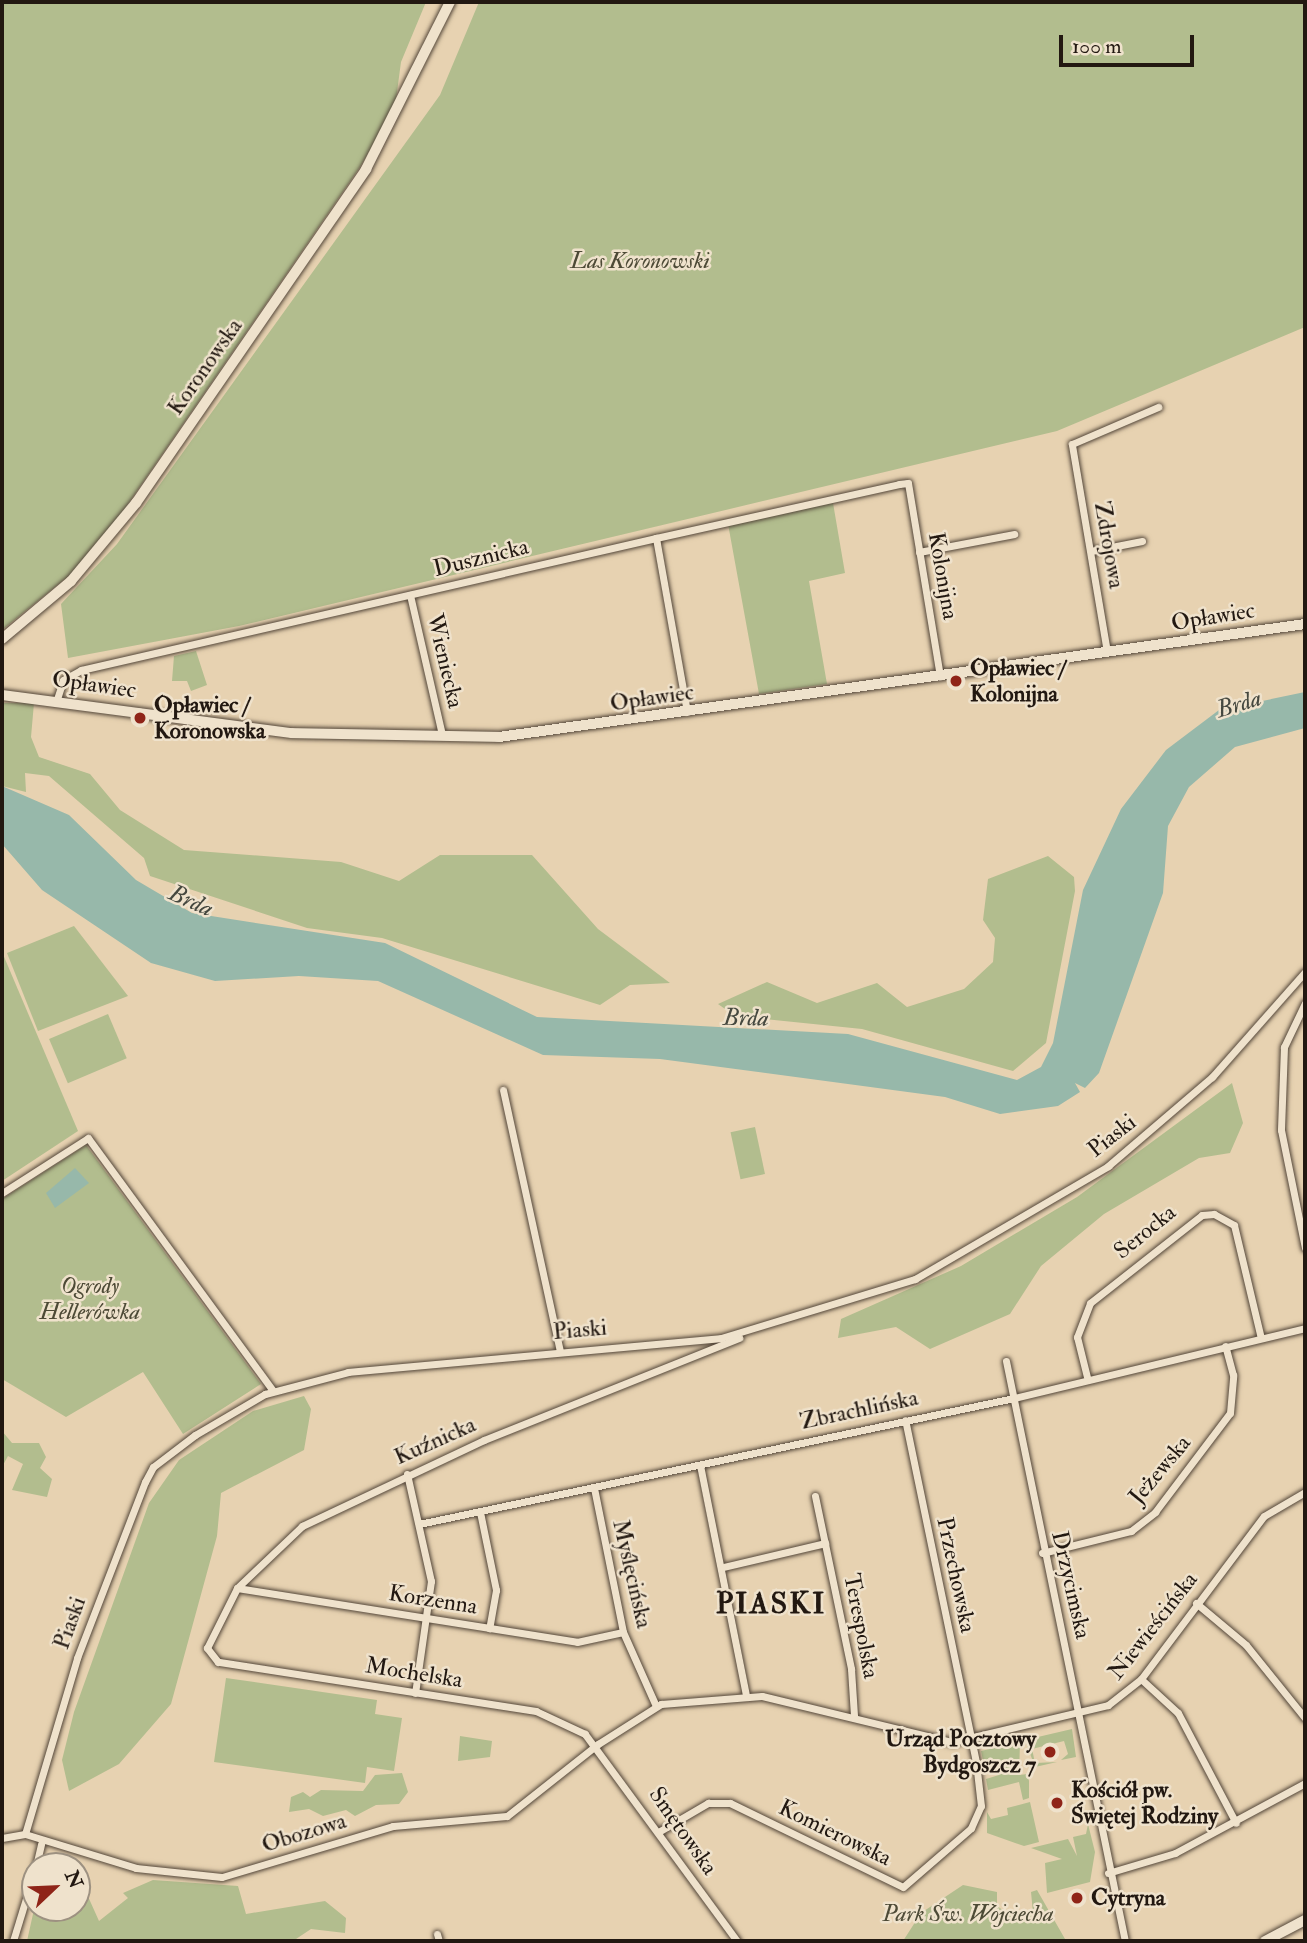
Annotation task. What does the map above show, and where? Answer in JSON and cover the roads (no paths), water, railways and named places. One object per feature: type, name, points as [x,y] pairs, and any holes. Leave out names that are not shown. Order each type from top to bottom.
[{"type":"main road","name":"Koronowska","points":[[2,639],[71,581],[123,521],[366,169],[410,92],[450,2]]},
{"type":"street","name":"Zdrojowa","points":[[1107,652],[1072,444],[1158,407]]},
{"type":"street","name":"Dusznicka","points":[[57,699],[63,680],[81,670],[908,483]]},
{"type":"street","name":"Kolonijna","points":[[908,483],[940,676]]},
{"type":"street","points":[[919,552],[1014,534]]},
{"type":"street","points":[[656,538],[687,712]]},
{"type":"street","points":[[1091,551],[1142,541]]},
{"type":"street","name":"Wieniecka","points":[[410,595],[442,736]]},
{"type":"street","name":"Opławiec","points":[[2,695],[57,699],[292,733],[499,737],[1305,624]]},
{"type":"street","name":"Piaski","points":[[25,1834],[77,1658],[147,1477],[195,1435],[273,1391],[387,1366],[752,1332],[915,1279],[1058,1198],[1201,1088],[1305,972]]},
{"type":"street","points":[[1305,1003],[1284,1047],[1281,1130],[1305,1248]]},
{"type":"street","points":[[503,1090],[560,1351]]},
{"type":"street","points":[[2,1193],[88,1138],[273,1391]]},
{"type":"street","name":"Serocka","points":[[1087,1377],[1077,1337],[1090,1303],[1202,1215],[1214,1214],[1234,1225],[1261,1338]]},
{"type":"street","name":"Zbrachlińska","points":[[419,1524],[1014,1398],[1087,1377],[1305,1328]]},
{"type":"street","name":"Kuźnicka","points":[[218,1662],[207,1648],[237,1588],[295,1531],[407,1474],[752,1332]]},
{"type":"street","name":"Jeżewska","points":[[1042,1553],[1122,1534],[1154,1512],[1230,1413],[1233,1375],[1225,1346]]},
{"type":"street","name":"Drzycimska","points":[[1006,1361],[1042,1553],[1078,1713],[1108,1873],[1125,1941]]},
{"type":"street","name":"Przechowska","points":[[905,1420],[971,1737]]},
{"type":"street","points":[[701,1465],[746,1696]]},
{"type":"street","points":[[407,1474],[431,1581],[415,1693]]},
{"type":"street","name":"Myślęcińska","points":[[594,1488],[623,1632],[656,1706]]},
{"type":"street","name":"Niewieścińska","points":[[598,1744],[656,1706],[746,1696],[854,1716],[952,1742],[1078,1713],[1125,1696],[1141,1679],[1264,1516],[1305,1492]]},
{"type":"street","name":"Terespolska","points":[[815,1496],[851,1669],[854,1716]]},
{"type":"street","points":[[480,1512],[496,1590],[489,1628]]},
{"type":"street","points":[[723,1567],[825,1543]]},
{"type":"street","name":"Korzenna","points":[[237,1588],[577,1642],[623,1632]]},
{"type":"street","points":[[1196,1603],[1247,1645],[1305,1718]]},
{"type":"street","name":"Mochelska","points":[[218,1662],[536,1711],[598,1744]]},
{"type":"street","points":[[1141,1679],[1178,1713],[1236,1823]]},
{"type":"street","name":"Komierowska","points":[[660,1831],[708,1803],[730,1803],[904,1887],[971,1828],[981,1806],[971,1737]]},
{"type":"street","name":"Obozowa","points":[[25,1834],[41,1844],[166,1874],[222,1877],[393,1826],[507,1816],[598,1744]]},
{"type":"street","name":"Smętowska","points":[[598,1744],[737,1941]]},
{"type":"street","points":[[1108,1873],[1149,1864],[1236,1823],[1305,1783]]},
{"type":"street","points":[[2,1838],[25,1834]]},
{"type":"street","points":[[39,1852],[41,1844]]},
{"type":"street","points":[[13,1941],[21,1914]]},
{"type":"street","points":[[1265,1941],[1305,1920]]},
{"type":"place","name":"Opławiec / Kolonijna","points":[[956,681]]},
{"type":"place","name":"Opławiec / Koronowska","points":[[140,718]]},
{"type":"place","name":"Urząd Pocztowy Bydgoszcz 7","points":[[1050,1752]]},
{"type":"place","name":"Kościół pw. Świętej Rodziny","points":[[1057,1803]]},
{"type":"place","name":"Cytryna","points":[[1077,1898]]},
{"type":"district","name":"PIASKI","points":[[771,1604]]},
{"type":"park label","name":"Las Koronowski","points":[[640,261]]},
{"type":"park label","name":"Ogrody Hellerówka","points":[[90,1299]]},
{"type":"park label","name":"Park Św. Wojciecha","points":[[968,1914]]},
{"type":"water label","name":"Brda","points":[[1239,704]]},
{"type":"water label","name":"Brda","points":[[191,901]]},
{"type":"water label","name":"Brda","points":[[746,1018]]}]
